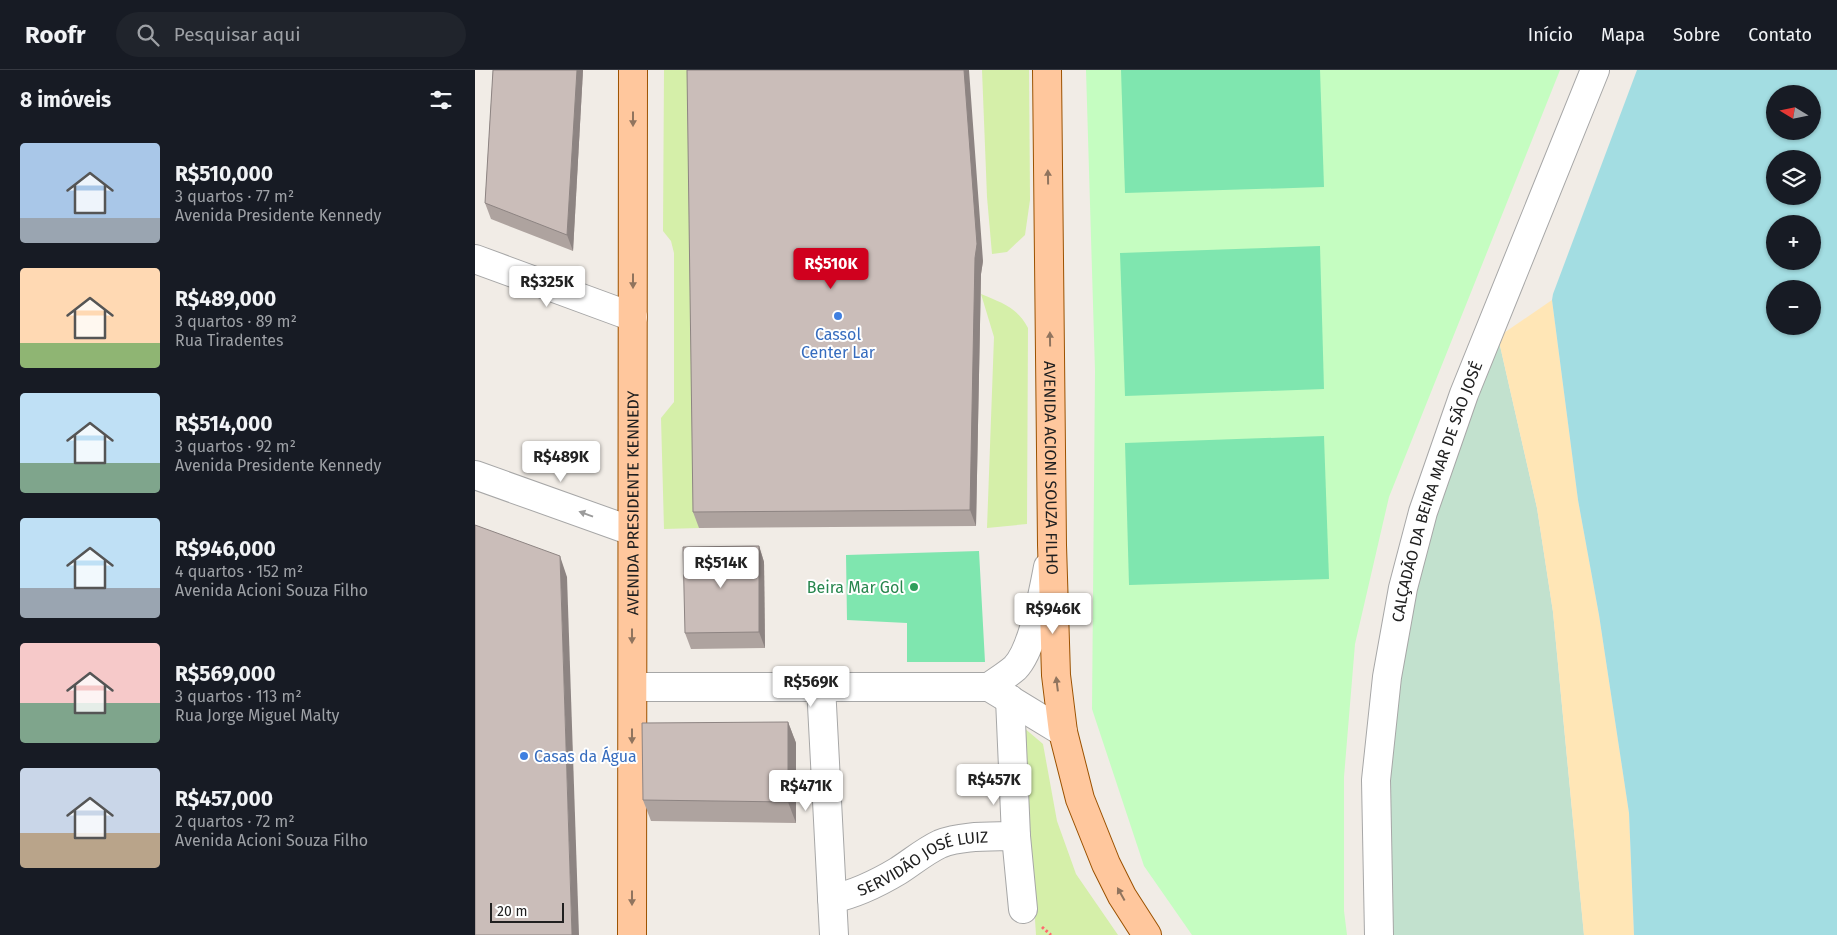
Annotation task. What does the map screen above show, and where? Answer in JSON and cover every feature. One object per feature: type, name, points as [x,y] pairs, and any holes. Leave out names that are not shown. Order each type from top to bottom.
[{"type":"main road","name":"AVENIDA PRESIDENTE KENNEDY","points":[[632,935],[633,70]]},
{"type":"main road","name":"AVENIDA ACIONI SOUZA FILHO","points":[[1047,70],[1053,545],[1057,675],[1063,732],[1079,799],[1093,834],[1122,896],[1147,935]]},
{"type":"street","name":"CALÇADÃO DA BEIRA MAR DE SÃO JOSÉ","points":[[1379,935],[1376,780],[1387,677],[1403,588],[1423,512],[1464,394],[1595,70]]},
{"type":"street","points":[[475,260],[633,317]]},
{"type":"street","points":[[475,474],[632,531]]},
{"type":"street","points":[[1023,909],[1000,693],[1027,647],[1041,603],[1053,545]]},
{"type":"street","points":[[633,687],[821,686],[1000,693],[1063,732]]},
{"type":"street","points":[[821,686],[834,935]]},
{"type":"street","name":"SERVIDÃO JOSÉ LUIZ","points":[[832,899],[855,893],[887,877],[917,857],[942,844],[979,837],[1016,836]]},
{"type":"green space","points":[[664,70],[693,70],[699,528],[664,529],[661,418],[674,402],[674,253],[671,241],[663,231]]},
{"type":"green space","points":[[982,70],[1029,70],[1030,200],[1025,235],[1007,252],[992,254],[987,197]]},
{"type":"green space","points":[[1086,70],[1560,70],[1389,497],[1355,644],[1344,777],[1344,911],[1347,935],[1192,935],[1144,866],[1092,709],[1095,371]]},
{"type":"green space","points":[[1121,70],[1320,70],[1324,187],[1125,193]]},
{"type":"green space","points":[[1320,246],[1324,389],[1125,396],[1120,253]]},
{"type":"green space","points":[[981,294],[1014,310],[1028,328],[1027,524],[987,528],[994,337]]},
{"type":"green space","points":[[1498,337],[1537,508],[1553,612],[1584,935],[1388,935],[1385,779],[1396,676],[1432,510]]},
{"type":"green space","points":[[1324,436],[1329,579],[1129,585],[1125,443]]},
{"type":"green space","name":"Beira Mar Gol","points":[[979,551],[985,662],[907,662],[907,623],[847,620],[846,555]]},
{"type":"green space","points":[[1023,727],[1043,744],[1057,821],[1076,874],[1118,935],[1036,935]]},
{"type":"sand","points":[[1552,300],[1578,500],[1599,615],[1629,813],[1634,935],[1584,935],[1553,612],[1537,508],[1498,337]]},
{"type":"water","points":[[1637,70],[1837,70],[1837,935],[1634,935],[1629,813],[1599,615],[1578,500],[1552,300]]},
{"type":"building","points":[[493,70],[577,70],[567,235],[485,203]]},
{"type":"building","name":"Cassol Center Lar","points":[[687,70],[964,70],[977,244],[975,258],[970,510],[693,512]]},
{"type":"building","name":"Casas da Água","points":[[475,525],[560,556],[572,935],[475,935]]},
{"type":"building","points":[[759,546],[759,632],[685,633],[683,547]]},
{"type":"building","points":[[788,722],[788,802],[643,800],[642,723]]},
{"type":"place","name":"Cassol Center Lar","points":[[838,316]]},
{"type":"place","name":"Beira Mar Gol","points":[[914,587]]},
{"type":"place","name":"Casas da Água","points":[[524,756]]}]
